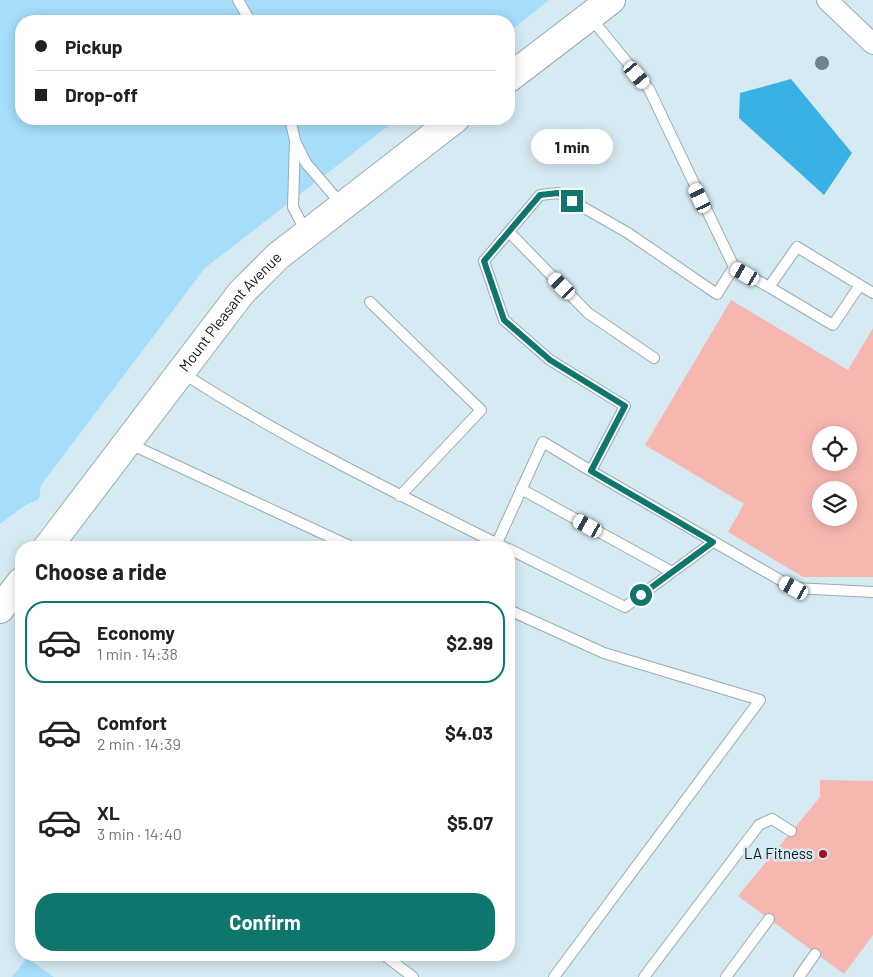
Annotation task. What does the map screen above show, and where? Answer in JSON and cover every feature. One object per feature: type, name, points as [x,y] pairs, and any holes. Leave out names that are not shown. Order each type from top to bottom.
[{"type":"main road","points":[[515,73],[611,0]]},
{"type":"main road","name":"Mount Pleasant Avenue","points":[[52,541],[241,293],[278,256],[447,125]]},
{"type":"main road","points":[[0,610],[15,590]]},
{"type":"street","points":[[828,0],[873,44]]},
{"type":"lane","points":[[238,0],[247,15]]},
{"type":"lane","points":[[589,16],[649,89],[734,267],[833,325],[860,285]]},
{"type":"lane","points":[[291,125],[295,140],[306,163],[342,205]]},
{"type":"lane","points":[[295,140],[293,207],[307,233]]},
{"type":"lane","points":[[591,471],[625,406],[550,360],[504,320],[484,261],[540,195],[558,193],[628,233],[717,294],[734,267]]},
{"type":"lane","points":[[509,232],[588,314],[654,358]]},
{"type":"lane","points":[[769,287],[797,247],[873,293]]},
{"type":"lane","points":[[370,302],[481,410],[400,496]]},
{"type":"lane","points":[[180,371],[234,407],[400,496],[492,541]]},
{"type":"lane","points":[[126,442],[339,541]]},
{"type":"lane","points":[[506,541],[521,489],[543,442],[794,588],[873,592]]},
{"type":"lane","points":[[521,489],[672,572]]},
{"type":"lane","points":[[515,552],[625,607],[713,542]]},
{"type":"lane","points":[[515,613],[604,653],[760,700],[554,977]]},
{"type":"lane","points":[[644,977],[759,825],[772,819],[791,831]]},
{"type":"lane","points":[[726,977],[769,919]]},
{"type":"lane","points":[[798,977],[815,954]]},
{"type":"lane","points":[[392,961],[413,977]]},
{"type":"shaded area","points":[[0,0],[549,0],[515,27],[515,15],[15,15],[15,125],[389,125],[205,268],[41,485],[39,499],[24,506],[0,524]]},
{"type":"shaded area","points":[[25,961],[31,961],[54,977],[12,977]]},
{"type":"water","points":[[791,79],[852,153],[824,195],[739,118],[740,93]]},
{"type":"building","points":[[731,300],[848,370],[873,328],[873,577],[803,577],[728,532],[744,504],[645,445]]},
{"type":"building","name":"LA Fitness","points":[[820,780],[873,781],[873,935],[844,974],[738,896],[820,797]]},
{"type":"place","name":"LA Fitness","points":[[823,854]]},
{"type":"route","points":[[572,201],[558,193],[540,195],[484,261],[504,320],[550,360],[625,406],[591,471],[713,542],[641,595]]}]
